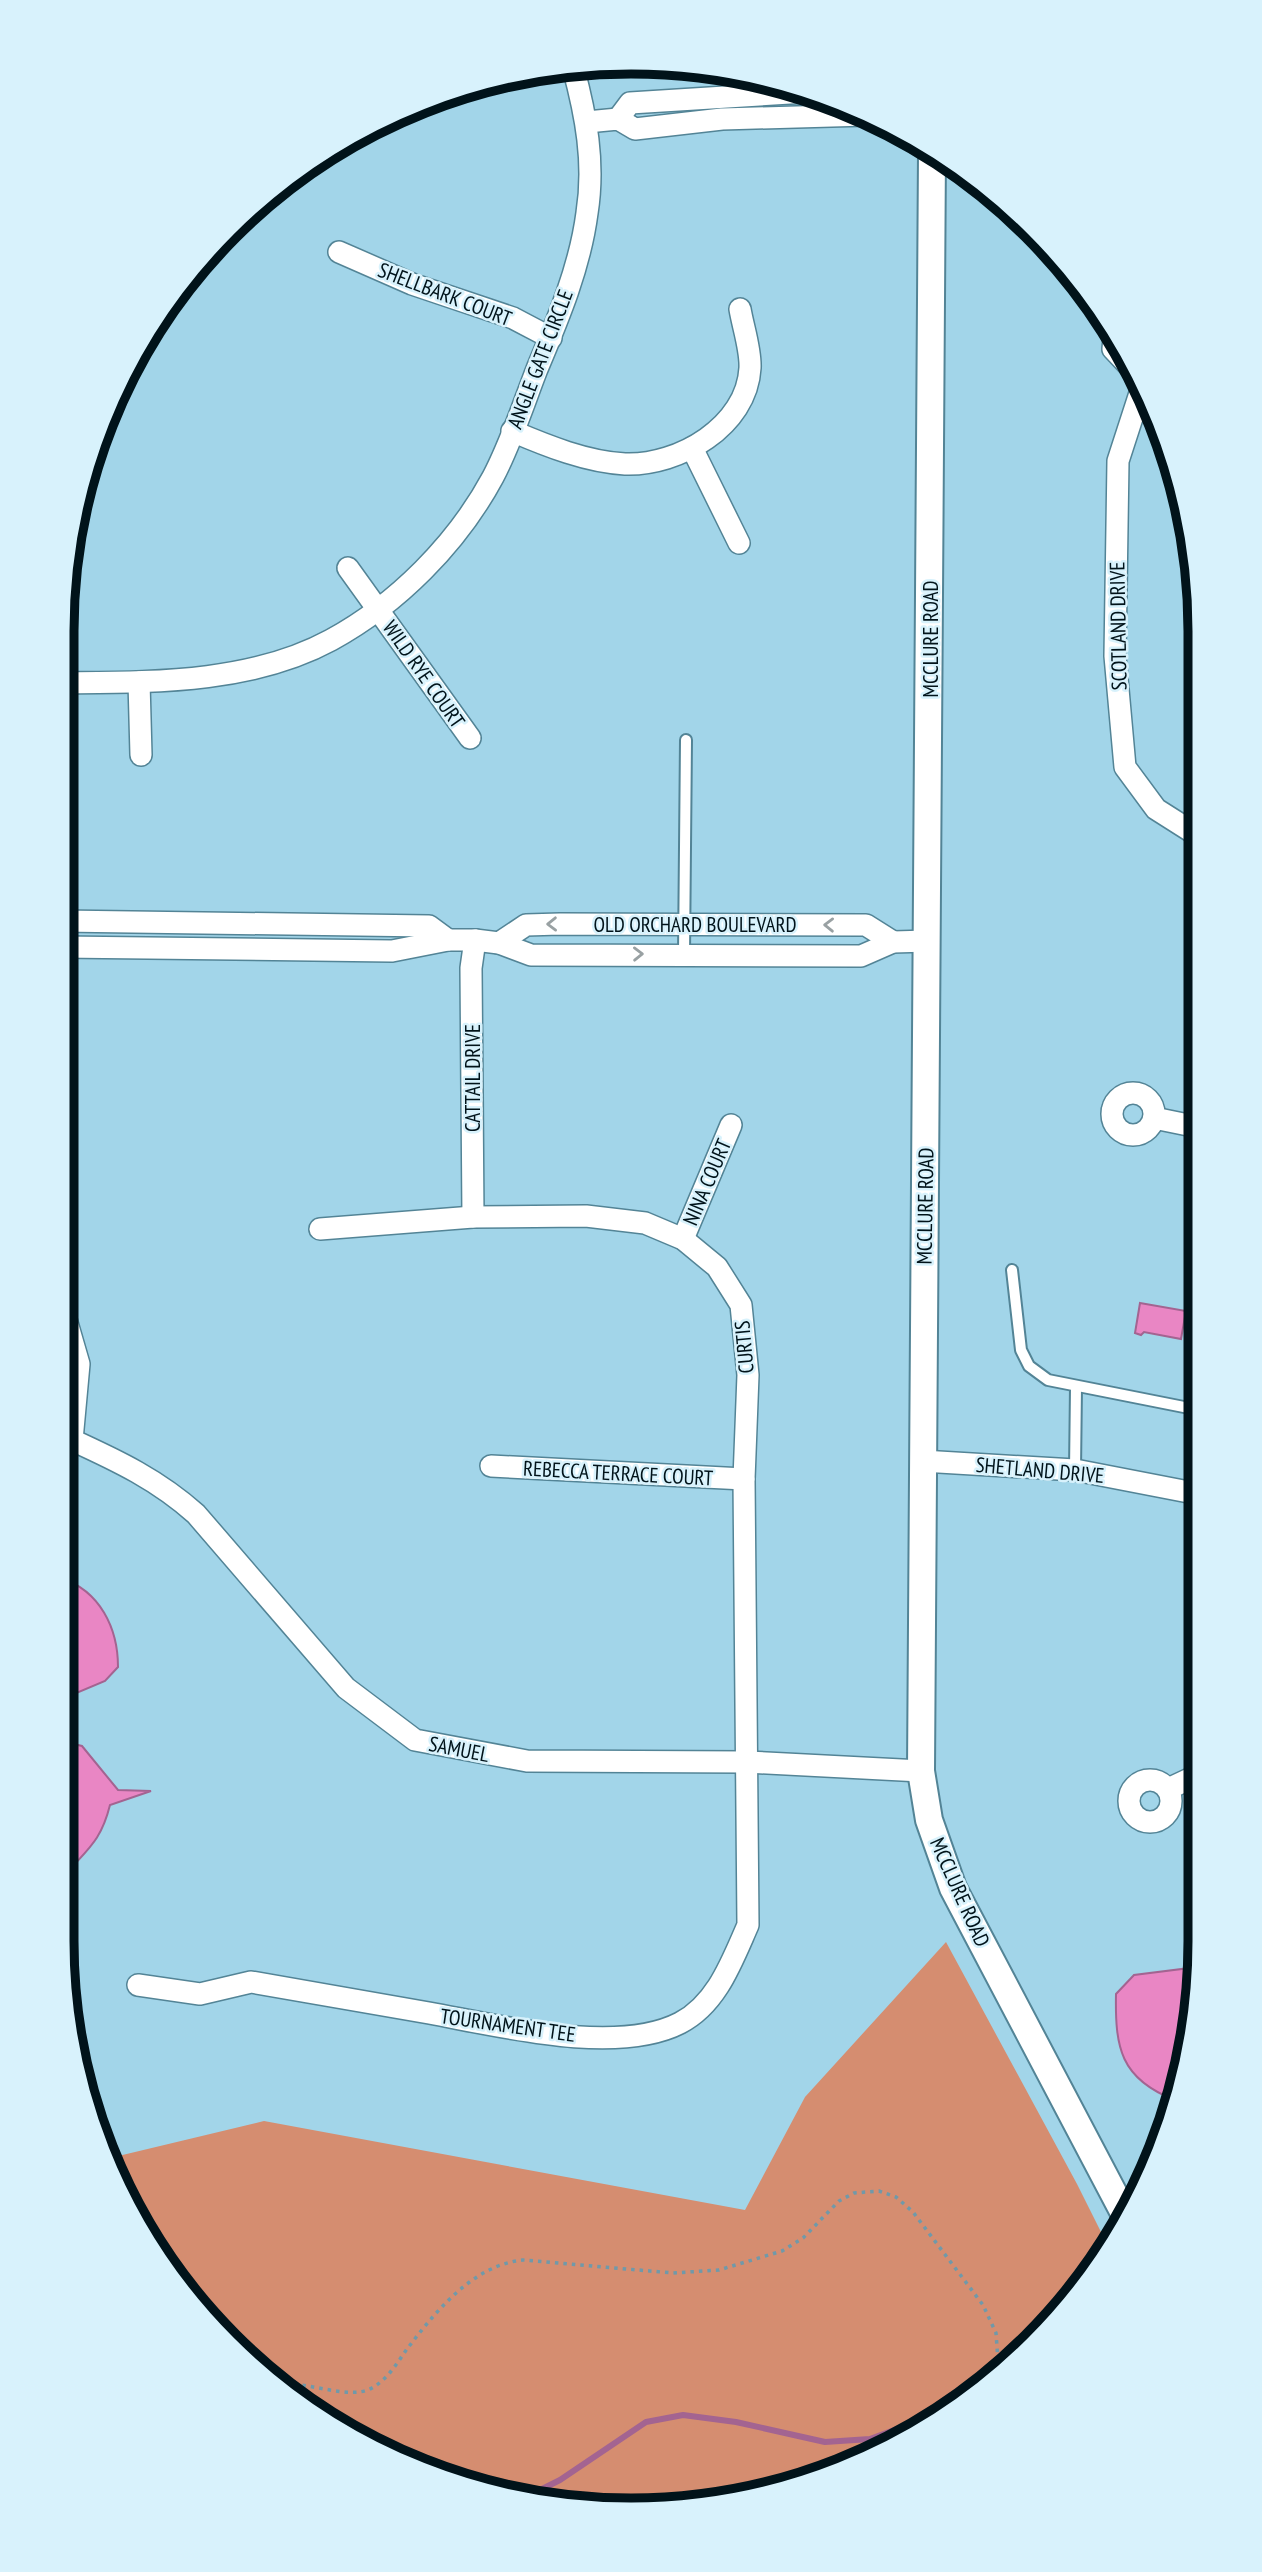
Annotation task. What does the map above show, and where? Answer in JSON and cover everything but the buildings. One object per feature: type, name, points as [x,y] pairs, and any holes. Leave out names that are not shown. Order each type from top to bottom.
[{"type":"street","name":"ANGLE GATE CIRCLE","points":[[74,682],[139,682],[206,677],[280,661],[330,641],[379,609],[420,573],[471,512],[494,476],[551,338],[576,265],[588,213],[590,166],[587,122],[575,77]]},
{"type":"street","points":[[618,119],[630,103],[780,94]]},
{"type":"street","points":[[587,122],[618,119],[635,129],[722,119],[843,116]]},
{"type":"street","name":"MCCLURE ROAD","points":[[932,161],[921,1771],[929,1820],[953,1888],[1121,2207]]},
{"type":"street","name":"SHELLBARK COURT","points":[[339,252],[412,284],[513,318],[551,338]]},
{"type":"street","points":[[512,431],[551,447],[627,464],[692,448],[724,425],[741,401],[750,367],[740,309]]},
{"type":"street","name":"SCOTLAND DRIVE","points":[[1138,400],[1118,461],[1115,656],[1125,767],[1156,809],[1188,829]]},
{"type":"street","points":[[692,448],[740,543]]},
{"type":"street","points":[[348,568],[379,609]]},
{"type":"street","name":"WILD RYE COURT","points":[[379,609],[470,738]]},
{"type":"street","points":[[139,682],[141,755]]},
{"type":"street","name":"OLD ORCHARD BOULEVARD","points":[[74,921],[429,926],[448,940]]},
{"type":"street","name":"OLD ORCHARD BOULEVARD","points":[[499,943],[526,925],[684,924],[866,925],[893,942]]},
{"type":"street","name":"OLD ORCHARD BOULEVARD","points":[[74,947],[392,951],[448,940],[475,940],[499,943],[531,955],[861,956],[893,942],[928,941]]},
{"type":"street","name":"CATTAIL DRIVE","points":[[473,1217],[471,968],[475,940]]},
{"type":"street","points":[[1154,1118],[1188,1125]]},
{"type":"street","name":"NINA COURT","points":[[683,1239],[731,1125]]},
{"type":"street","name":"CURTIS","points":[[320,1229],[473,1217],[586,1216],[645,1223],[683,1239],[717,1267],[741,1305],[748,1375],[744,1479],[747,1762]]},
{"type":"street","points":[[74,1347],[79,1364],[74,1396]]},
{"type":"street","name":"SAMUEL","points":[[74,1443],[135,1468],[169,1490],[220,1541],[346,1688],[415,1740],[527,1761],[747,1762],[921,1771]]},
{"type":"street","name":"SHETLAND DRIVE","points":[[922,1461],[1075,1470],[1188,1492]]},
{"type":"street","name":"REBECCA TERRACE COURT","points":[[491,1466],[744,1479]]},
{"type":"street","name":"TOURNAMENT TEE","points":[[138,1985],[200,1994],[251,1982],[562,2037],[638,2035],[679,2024],[702,2005],[723,1982],[748,1926],[747,1762]]},
{"type":"street","points":[[1168,1789],[1188,1780]]},
{"type":"lane","points":[[684,954],[686,740]]},
{"type":"lane","points":[[1012,1270],[1021,1350],[1029,1366],[1048,1380],[1188,1408]]},
{"type":"lane","points":[[1075,1470],[1076,1387]]},
{"type":"path","points":[[294,2384],[310,2384],[350,2392],[372,2388],[394,2368],[443,2307],[471,2280],[499,2263],[523,2260],[673,2273],[712,2272],[782,2251],[803,2238],[839,2201],[868,2191],[889,2193],[902,2202],[956,2266],[993,2321],[998,2361]]},
{"type":"shaded area","points":[[1140,1303],[1186,1311],[1181,1339],[1144,1332],[1141,1335],[1135,1333]]},
{"type":"shaded area","points":[[74,1584],[96,1602],[115,1638],[118,1667],[105,1681],[74,1694]]},
{"type":"shaded area","points":[[74,1744],[82,1746],[118,1790],[151,1791],[110,1805],[91,1846],[74,1865]]},
{"type":"shaded area","points":[[946,1942],[1104,2237],[1050,2309],[1025,2335],[999,2360],[941,2405],[878,2441],[810,2469],[775,2480],[704,2494],[595,2497],[522,2488],[452,2469],[384,2441],[352,2424],[321,2405],[263,2360],[212,2309],[167,2251],[131,2188],[117,2156],[264,2121],[745,2210],[805,2097]]},
{"type":"shaded area","points":[[1187,1968],[1184,2014],[1166,2096],[1142,2082],[1132,2071],[1124,2059],[1120,2045],[1116,1994],[1134,1975]]},
{"type":"waterway","points":[[538,2491],[560,2480],[646,2422],[683,2415],[736,2422],[825,2442],[870,2439],[909,2424]]}]
